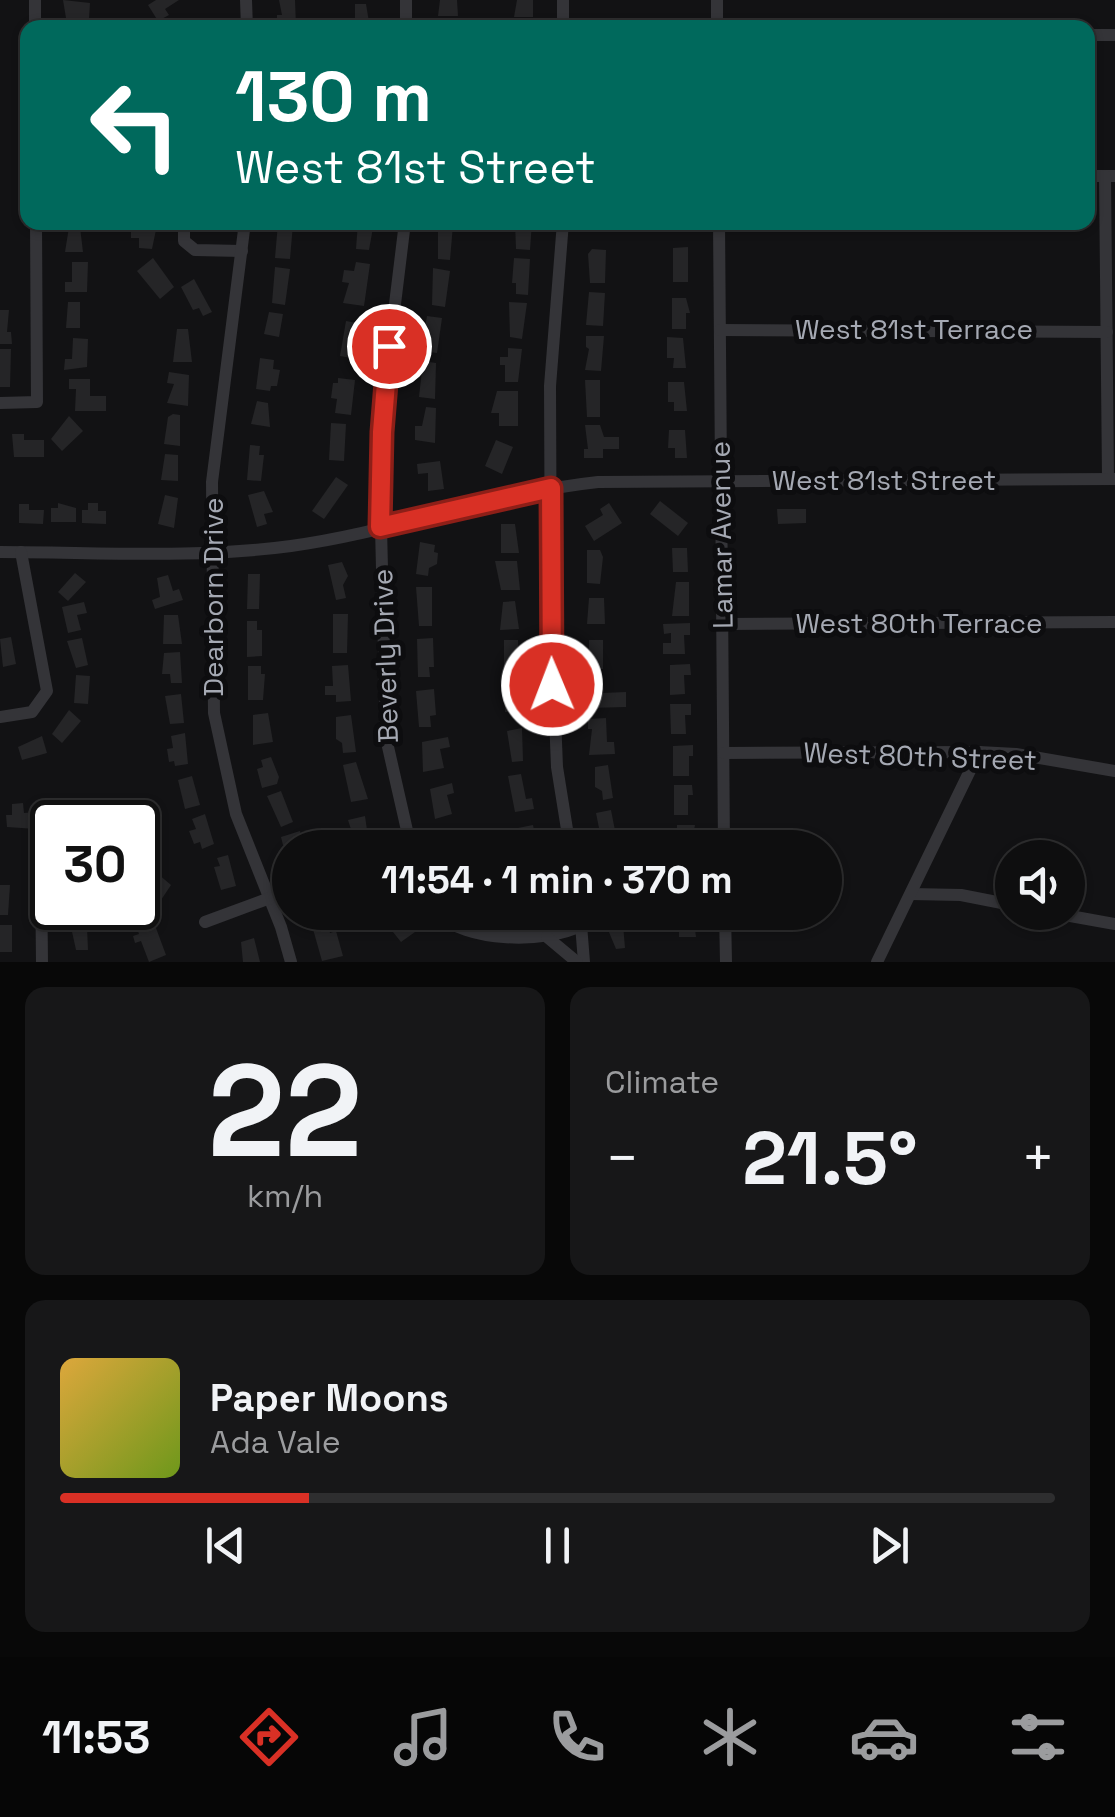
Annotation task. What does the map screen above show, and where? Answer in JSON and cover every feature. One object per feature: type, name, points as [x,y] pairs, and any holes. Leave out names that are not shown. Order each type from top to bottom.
[{"type":"street","points":[[1110,176],[1107,332],[1112,479]]},
{"type":"street","points":[[0,403],[37,402],[36,230]]},
{"type":"street","points":[[186,230],[184,241],[195,250],[242,250]]},
{"type":"street","name":"Dearborn Drive","points":[[244,230],[215,442],[212,686],[220,752],[236,814],[270,898],[290,962]]},
{"type":"street","name":"Beverly Drive","points":[[404,230],[384,386],[380,527],[386,738],[407,830]]},
{"type":"street","points":[[562,230],[550,386],[552,711],[568,830]]},
{"type":"street","name":"Lamar Avenue","points":[[719,230],[724,830]]},
{"type":"street","name":"West 81st Terrace","points":[[720,330],[1107,332]]},
{"type":"street","name":"West 81st Street","points":[[0,552],[211,551],[290,546],[551,488],[629,480],[1112,479]]},
{"type":"street","points":[[0,718],[32,712],[46,690],[21,552]]},
{"type":"street","name":"West 80th Terrace","points":[[722,624],[1115,622]]},
{"type":"street","name":"West 80th Street","points":[[724,752],[979,752],[1115,771]]},
{"type":"street","points":[[876,962],[979,752]]},
{"type":"street","points":[[911,894],[961,895],[995,902]]},
{"type":"street","points":[[206,922],[270,898]]},
{"type":"street","points":[[1085,919],[1115,924]]},
{"type":"street","points":[[42,930],[42,962]]},
{"type":"street","points":[[462,930],[547,937],[560,930]]},
{"type":"street","points":[[580,962],[581,930]]},
{"type":"street","points":[[725,930],[726,962]]},
{"type":"street","points":[[547,937],[580,962]]},
{"type":"building","points":[[63,0],[90,3],[89,19],[66,18]]},
{"type":"building","points":[[156,0],[179,0],[165,9],[169,15],[160,20],[148,5]]},
{"type":"building","points":[[279,0],[295,0],[296,20],[277,20],[277,15],[282,15]]},
{"type":"building","points":[[440,0],[457,0],[458,16],[438,16]]},
{"type":"building","points":[[517,0],[533,0],[533,17],[514,17]]},
{"type":"building","points":[[355,4],[366,4],[369,20],[355,20]]},
{"type":"building","points":[[69,230],[80,230],[83,252],[65,252]]},
{"type":"building","points":[[131,230],[156,230],[152,249],[139,248],[139,238],[131,238]]},
{"type":"building","points":[[277,230],[292,230],[290,259],[275,258]]},
{"type":"building","points":[[357,230],[373,230],[369,250],[356,249]]},
{"type":"building","points":[[438,230],[453,230],[450,260],[438,259]]},
{"type":"building","points":[[515,230],[531,230],[530,250],[516,249]]},
{"type":"building","points":[[688,247],[688,282],[673,282],[673,248]]},
{"type":"building","points":[[592,249],[606,250],[605,283],[590,283],[588,254]]},
{"type":"building","points":[[153,258],[174,287],[160,299],[137,271]]},
{"type":"building","points":[[514,258],[530,259],[528,295],[516,294],[516,283],[512,283]]},
{"type":"building","points":[[72,262],[88,262],[87,292],[65,292],[65,282],[72,282]]},
{"type":"building","points":[[356,262],[370,264],[364,306],[343,303],[349,283],[342,282],[344,270],[354,271]]},
{"type":"building","points":[[275,267],[290,269],[285,305],[272,303]]},
{"type":"building","points":[[433,268],[450,271],[445,307],[432,305]]},
{"type":"building","points":[[194,279],[212,312],[203,316],[199,308],[193,310],[181,287]]},
{"type":"building","points":[[589,292],[605,293],[603,326],[586,325]]},
{"type":"building","points":[[672,298],[686,298],[690,313],[686,313],[686,329],[672,329]]},
{"type":"building","points":[[68,302],[80,302],[80,328],[66,328]]},
{"type":"building","points":[[509,302],[527,303],[522,339],[510,337]]},
{"type":"building","points":[[0,310],[9,310],[7,332],[11,332],[12,344],[0,344]]},
{"type":"building","points":[[269,312],[283,314],[279,337],[264,334]]},
{"type":"building","points":[[427,316],[442,318],[437,353],[421,351]]},
{"type":"building","points":[[346,321],[362,324],[351,358],[340,356]]},
{"type":"building","points":[[177,329],[188,329],[192,362],[173,362]]},
{"type":"building","points":[[586,336],[604,336],[601,371],[585,370],[589,349]]},
{"type":"building","points":[[667,337],[683,338],[686,368],[673,368],[674,358],[667,358]]},
{"type":"building","points":[[73,338],[88,339],[87,367],[64,370],[65,359],[72,359]]},
{"type":"building","points":[[508,348],[522,349],[518,382],[505,382],[505,365],[500,365],[500,357],[508,357]]},
{"type":"building","points":[[0,349],[11,349],[10,387],[0,387]]},
{"type":"building","points":[[260,358],[274,360],[273,369],[280,370],[277,386],[271,386],[270,391],[256,389]]},
{"type":"building","points":[[423,361],[436,363],[435,399],[419,397]]},
{"type":"building","points":[[169,372],[189,375],[188,406],[167,403],[174,384],[167,383]]},
{"type":"building","points":[[338,378],[355,380],[351,415],[335,413],[337,399],[331,398],[333,383],[338,383]]},
{"type":"building","points":[[69,379],[90,379],[90,396],[106,396],[106,411],[75,411],[76,389],[69,389]]},
{"type":"building","points":[[585,380],[600,380],[600,417],[587,417]]},
{"type":"building","points":[[668,382],[684,382],[687,411],[674,411],[674,402],[668,402]]},
{"type":"building","points":[[497,391],[518,391],[518,426],[499,426],[499,413],[491,413]]},
{"type":"building","points":[[257,401],[268,403],[270,427],[251,424]]},
{"type":"building","points":[[426,407],[436,408],[435,443],[415,440],[415,426],[422,426]]},
{"type":"building","points":[[180,415],[180,446],[164,444],[168,417]]},
{"type":"building","points":[[69,416],[83,431],[62,451],[51,439]]},
{"type":"building","points":[[331,423],[346,424],[344,461],[329,460]]},
{"type":"building","points":[[585,425],[600,425],[604,437],[619,437],[619,449],[603,449],[603,458],[584,458],[584,449],[588,449]]},
{"type":"building","points":[[669,430],[685,430],[687,458],[675,458],[675,448],[668,448]]},
{"type":"building","points":[[12,434],[24,434],[24,440],[44,440],[44,457],[14,457]]},
{"type":"building","points":[[496,440],[513,447],[502,474],[485,466]]},
{"type":"building","points":[[250,445],[260,446],[259,455],[264,455],[261,481],[247,480]]},
{"type":"building","points":[[165,454],[178,455],[178,481],[161,480]]},
{"type":"building","points":[[440,461],[444,489],[428,491],[428,473],[418,474],[417,464]]},
{"type":"building","points":[[336,477],[348,485],[324,519],[312,511]]},
{"type":"building","points":[[264,491],[273,512],[264,514],[267,524],[257,527],[248,495]]},
{"type":"building","points":[[165,495],[178,498],[174,528],[158,524]]},
{"type":"building","points":[[660,501],[688,523],[678,536],[650,514]]},
{"type":"building","points":[[58,503],[76,508],[76,522],[51,522],[51,508],[58,508]]},
{"type":"building","points":[[88,503],[98,503],[98,511],[106,511],[106,524],[82,523],[82,510],[88,510]]},
{"type":"building","points":[[609,503],[622,523],[594,541],[585,526],[603,515],[600,509]]},
{"type":"building","points":[[19,504],[29,504],[29,510],[44,510],[43,524],[19,523]]},
{"type":"building","points":[[777,509],[806,509],[806,523],[778,524]]},
{"type":"building","points":[[501,524],[515,524],[519,553],[501,553]]},
{"type":"building","points":[[420,542],[435,545],[434,552],[438,553],[437,564],[429,568],[428,576],[416,574]]},
{"type":"building","points":[[672,548],[687,548],[688,572],[673,572]]},
{"type":"building","points":[[587,550],[600,550],[603,557],[600,584],[587,583]]},
{"type":"building","points":[[495,561],[517,561],[520,590],[501,590]]},
{"type":"building","points":[[342,562],[348,576],[343,585],[346,598],[336,600],[328,565]]},
{"type":"building","points":[[75,573],[86,582],[68,601],[58,592]]},
{"type":"building","points":[[248,574],[260,574],[259,609],[247,609]]},
{"type":"building","points":[[168,575],[173,591],[179,589],[183,600],[155,609],[152,600],[160,597],[157,578]]},
{"type":"building","points":[[676,582],[689,582],[689,616],[672,616]]},
{"type":"building","points":[[416,587],[432,587],[432,626],[419,626]]},
{"type":"building","points":[[589,598],[604,598],[605,624],[587,624]]},
{"type":"building","points":[[515,601],[519,629],[500,630],[503,602]]},
{"type":"building","points":[[84,602],[87,613],[77,615],[81,630],[68,633],[62,607]]},
{"type":"building","points":[[333,614],[348,614],[347,653],[333,653]]},
{"type":"building","points":[[164,615],[178,615],[182,644],[163,644]]},
{"type":"building","points":[[247,621],[257,621],[257,630],[262,630],[262,656],[247,657]]},
{"type":"building","points":[[690,623],[690,635],[684,635],[685,654],[663,654],[663,643],[671,643],[671,633],[664,634],[663,624]]},
{"type":"building","points":[[11,637],[16,664],[3,667],[0,639]]},
{"type":"building","points":[[82,638],[88,665],[76,668],[67,641]]},
{"type":"building","points":[[433,638],[434,667],[429,667],[430,677],[418,677],[417,639]]},
{"type":"building","points":[[504,640],[518,640],[519,669],[504,669]]},
{"type":"building","points":[[589,640],[603,640],[603,669],[589,669]]},
{"type":"building","points":[[180,652],[182,683],[171,683],[170,674],[162,674],[164,653]]},
{"type":"building","points":[[690,664],[691,675],[684,675],[685,694],[670,695],[670,665]]},
{"type":"building","points":[[348,665],[351,701],[336,702],[336,695],[325,695],[325,686],[333,686],[332,666]]},
{"type":"building","points":[[248,666],[261,666],[261,674],[265,674],[263,700],[248,700]]},
{"type":"building","points":[[76,675],[90,676],[88,704],[74,703]]},
{"type":"building","points":[[587,683],[602,683],[602,693],[626,692],[626,707],[588,708]]},
{"type":"building","points":[[504,684],[518,684],[519,712],[505,712]]},
{"type":"building","points":[[434,689],[436,715],[430,716],[431,727],[419,727],[416,691]]},
{"type":"building","points":[[181,694],[184,723],[170,724],[165,696]]},
{"type":"building","points":[[670,704],[691,704],[691,715],[685,715],[686,734],[671,734]]},
{"type":"building","points":[[69,710],[81,721],[62,743],[52,734]]},
{"type":"building","points":[[268,713],[273,742],[253,745],[253,715]]},
{"type":"building","points":[[351,715],[356,752],[343,753],[342,743],[336,739],[336,717]]},
{"type":"building","points":[[606,718],[607,742],[614,742],[615,754],[589,755],[592,729],[588,729],[588,719]]},
{"type":"building","points":[[522,728],[523,761],[512,762],[507,731]]},
{"type":"building","points":[[185,733],[188,764],[175,766],[174,761],[169,762],[167,749],[173,748],[171,736]]},
{"type":"building","points":[[42,736],[47,753],[22,760],[18,747]]},
{"type":"building","points":[[448,737],[450,747],[440,749],[444,768],[423,772],[422,742]]},
{"type":"building","points":[[693,745],[689,776],[673,776],[673,746]]},
{"type":"building","points":[[271,757],[279,777],[277,784],[262,788],[257,769],[263,767],[261,760]]},
{"type":"building","points":[[356,762],[368,799],[351,802],[343,765]]},
{"type":"building","points":[[608,765],[613,798],[603,800],[602,791],[595,787],[595,767]]},
{"type":"building","points":[[521,774],[526,799],[532,798],[534,809],[515,812],[508,776]]},
{"type":"building","points":[[192,776],[200,805],[185,809],[178,780]]},
{"type":"building","points":[[452,783],[454,793],[447,795],[452,814],[435,819],[430,789]]},
{"type":"building","points":[[674,785],[692,785],[688,815],[674,815]]},
{"type":"building","points":[[281,791],[293,822],[281,827],[267,796]]},
{"type":"building","points":[[23,803],[24,813],[30,812],[30,829],[7,827],[6,815],[12,815],[12,804]]},
{"type":"building","points":[[611,810],[615,830],[599,830],[596,813]]},
{"type":"building","points":[[205,814],[214,844],[202,849],[200,842],[194,844],[189,831],[196,829],[192,819]]},
{"type":"building","points":[[365,816],[367,830],[351,830],[348,820]]},
{"type":"building","points":[[677,825],[695,825],[694,830],[677,830]]},
{"type":"building","points":[[228,855],[236,886],[221,890],[214,867],[220,866],[217,858]]},
{"type":"building","points":[[160,876],[171,885],[160,902]]},
{"type":"building","points":[[0,885],[10,885],[8,915],[0,915]]},
{"type":"building","points":[[0,925],[12,925],[12,952],[0,952]]},
{"type":"building","points":[[72,930],[87,930],[88,950],[76,950]]},
{"type":"building","points":[[138,930],[157,930],[166,955],[149,962],[141,941],[135,943],[133,936],[139,934]]},
{"type":"building","points":[[313,930],[336,931],[343,956],[322,961]]},
{"type":"building","points":[[391,930],[415,932],[401,942]]},
{"type":"building","points":[[608,930],[624,930],[625,948],[616,949]]},
{"type":"building","points":[[679,930],[695,930],[696,937],[679,937]]},
{"type":"building","points":[[254,938],[260,962],[243,962],[241,942]]},
{"type":"route","points":[[389,346],[384,386],[380,527],[551,488],[552,685]]}]
